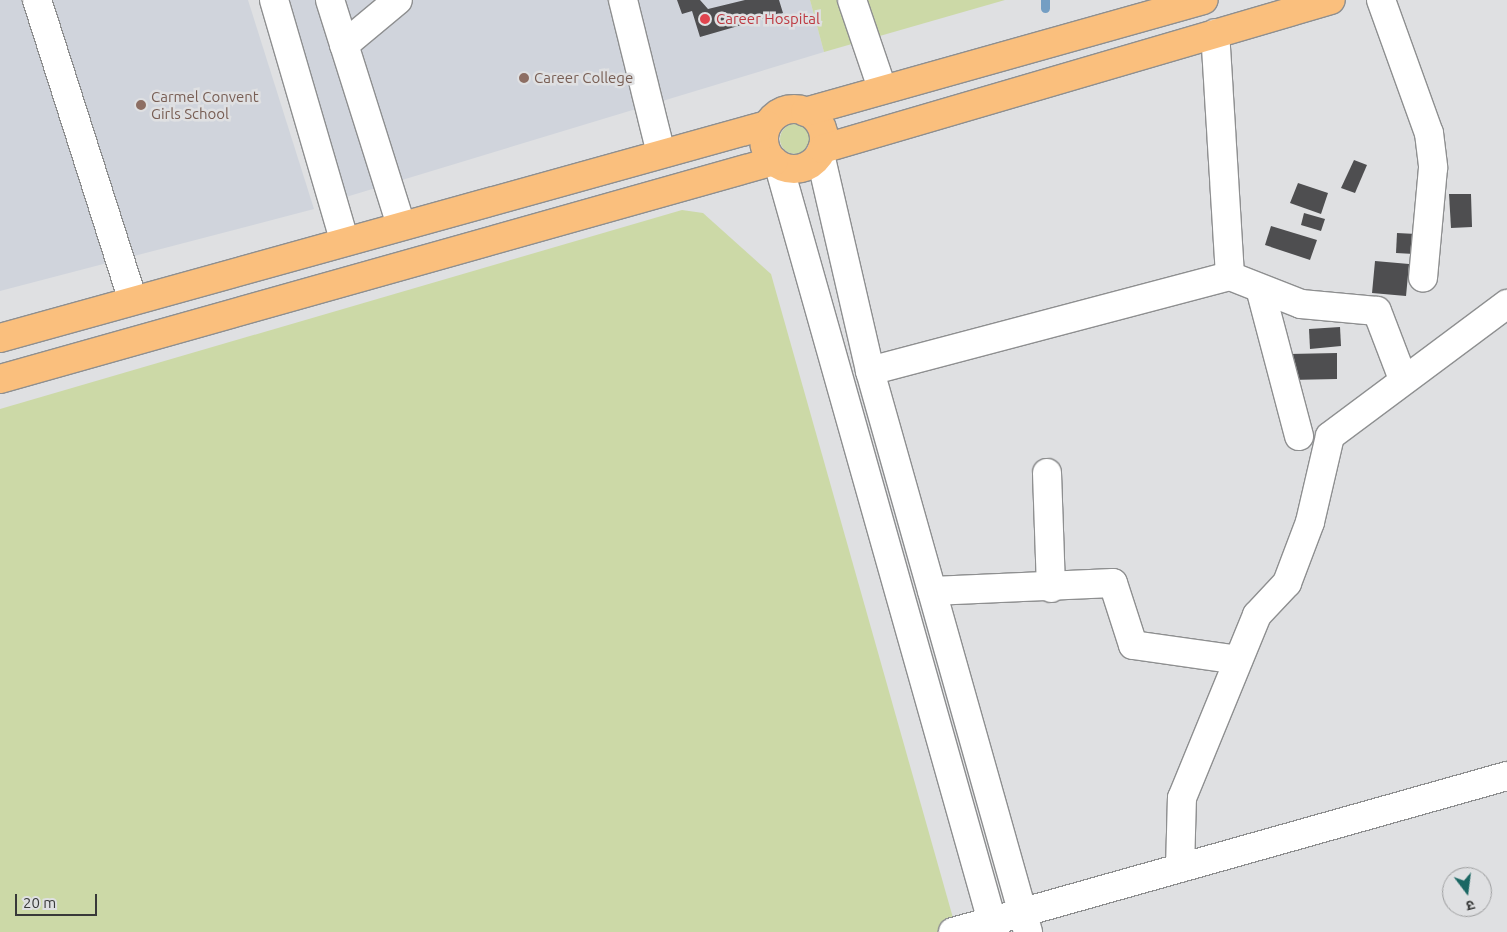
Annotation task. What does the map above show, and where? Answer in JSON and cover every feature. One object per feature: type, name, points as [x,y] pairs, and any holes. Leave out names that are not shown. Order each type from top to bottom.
[{"type":"main road","points":[[0,338],[401,224],[767,125],[785,110],[805,112],[882,88],[1204,0]]},
{"type":"main road","points":[[0,379],[776,164],[802,168],[821,151],[1331,0]]},
{"type":"main road","points":[[805,112],[823,131],[821,151]]},
{"type":"main road","points":[[767,125],[764,148],[776,164]]},
{"type":"street","points":[[37,0],[133,300]]},
{"type":"street","points":[[274,0],[344,240]]},
{"type":"street","points":[[330,0],[401,224]]},
{"type":"street","points":[[344,45],[398,0]]},
{"type":"street","points":[[623,0],[661,153]]},
{"type":"street","points":[[852,0],[882,88]]},
{"type":"street","points":[[1380,0],[1429,133],[1434,168],[1423,278]]},
{"type":"street","points":[[1214,34],[1230,276]]},
{"type":"street","points":[[821,151],[870,371],[1026,922]]},
{"type":"street","points":[[776,164],[994,927]]},
{"type":"street","points":[[870,371],[1230,276],[1261,292],[1301,304],[1377,311],[1403,380]]},
{"type":"street","points":[[1261,292],[1298,436]]},
{"type":"street","points":[[1180,868],[1182,798],[1257,615],[1287,583],[1310,522],[1330,436],[1507,304]]},
{"type":"street","points":[[1046,473],[1051,588]]},
{"type":"street","points":[[932,591],[1051,588],[1114,583],[1133,645],[1238,660]]},
{"type":"street","points":[[953,932],[1026,922],[1180,868],[1507,776]]},
{"type":"shaded area","name":"Carmel Convent Girls School","points":[[0,0],[248,0],[314,209],[0,291]]},
{"type":"shaded area","name":"Career College","points":[[289,0],[810,0],[824,52],[346,197]]},
{"type":"green space","points":[[810,0],[1005,0],[824,52]]},
{"type":"green space","points":[[795,124],[806,128],[810,139],[806,150],[795,154],[784,150],[780,139],[784,128]]},
{"type":"green space","points":[[682,210],[703,213],[771,274],[957,932],[0,932],[0,409]]},
{"type":"building","points":[[677,0],[700,0],[708,9],[745,0],[779,0],[783,13],[700,37],[692,11],[682,14]]},
{"type":"building","points":[[1354,160],[1367,165],[1355,193],[1341,188]]},
{"type":"building","points":[[1298,183],[1328,193],[1321,214],[1290,203]]},
{"type":"building","points":[[1449,194],[1471,194],[1472,227],[1451,228]]},
{"type":"building","points":[[1304,213],[1325,219],[1321,231],[1301,225]]},
{"type":"building","points":[[1271,226],[1317,240],[1310,260],[1265,245]]},
{"type":"building","points":[[1397,233],[1416,234],[1414,254],[1396,253]]},
{"type":"building","points":[[1375,261],[1409,264],[1406,296],[1372,293]]},
{"type":"building","points":[[1340,327],[1341,346],[1310,349],[1309,329]]},
{"type":"building","points":[[1337,353],[1337,379],[1290,380],[1289,354]]},
{"type":"waterway","points":[[1045,0],[1045,8]]},
{"type":"place","name":"Career Hospital","points":[[705,19]]},
{"type":"place","name":"Career College","points":[[524,78]]},
{"type":"place","name":"Carmel Convent Girls School","points":[[141,105]]}]
